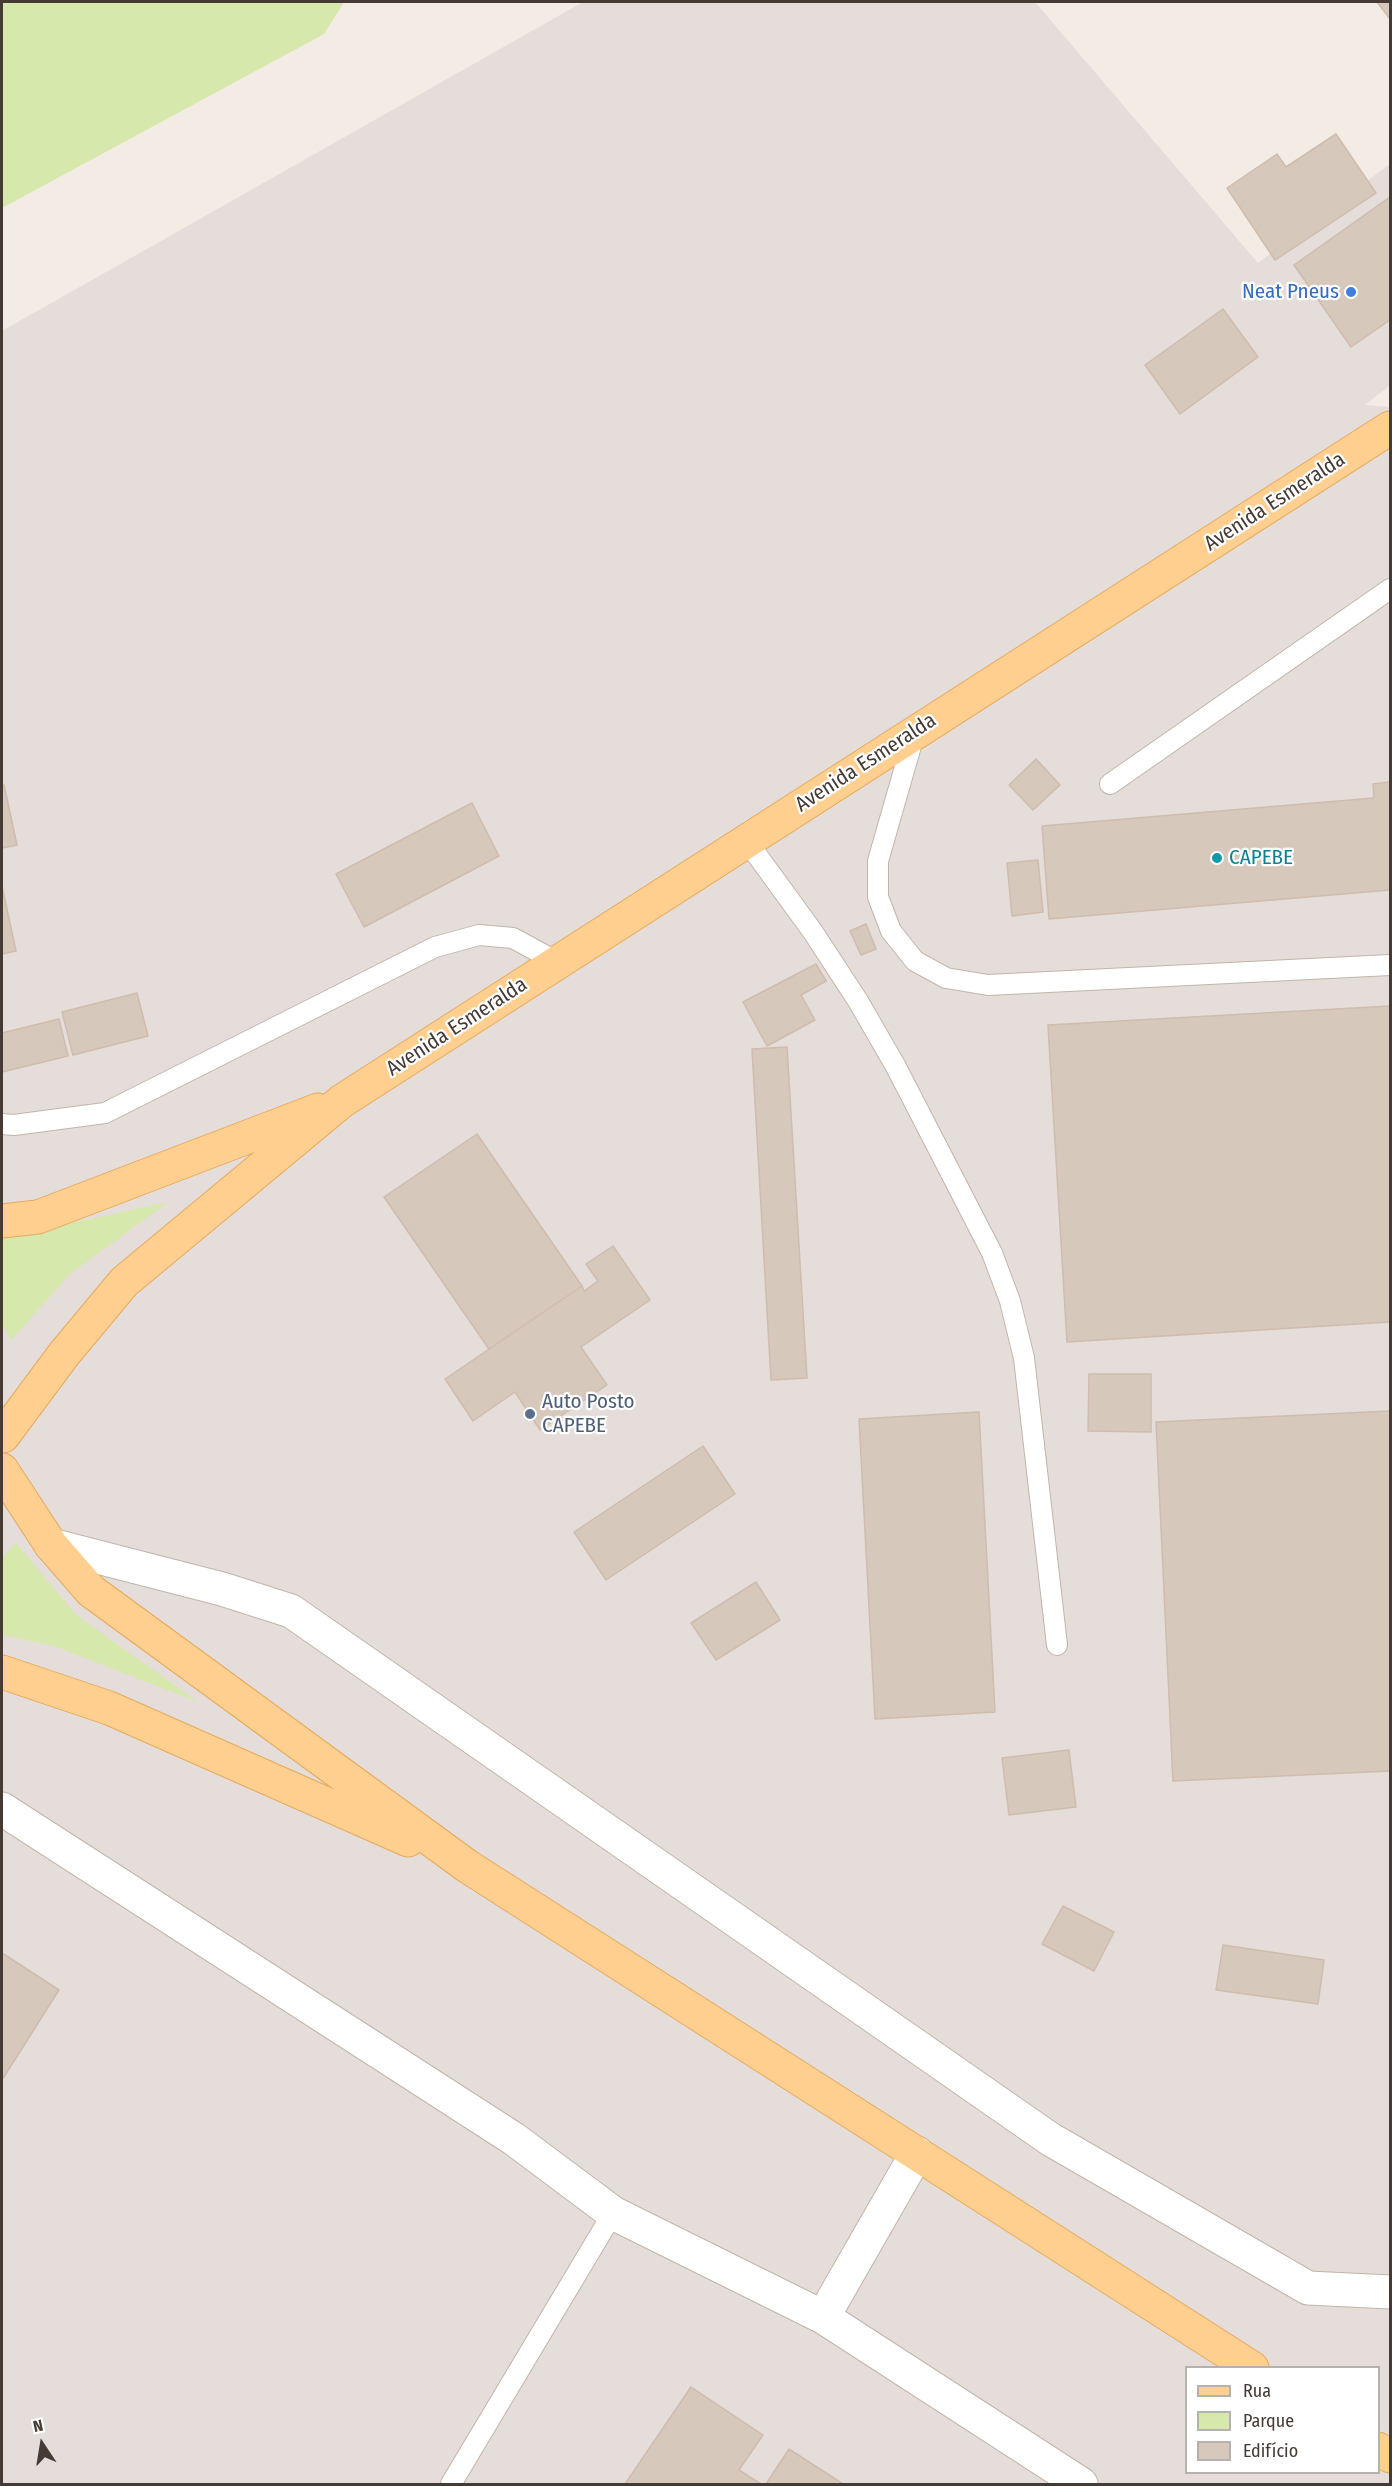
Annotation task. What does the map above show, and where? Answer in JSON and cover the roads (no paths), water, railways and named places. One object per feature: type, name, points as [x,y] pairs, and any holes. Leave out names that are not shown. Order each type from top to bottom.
[{"type":"main road","name":"Avenida Esmeralda","points":[[2,1439],[64,1354],[124,1282],[342,1101],[1390,428]]},
{"type":"main road","name":"Avenida Esmeralda","points":[[2,1221],[38,1217],[342,1101]]},
{"type":"main road","points":[[2,1470],[51,1545],[91,1591],[467,1866],[1250,2366]]},
{"type":"main road","points":[[2,1672],[109,1708],[467,1866]]},
{"type":"street","points":[[51,1545],[222,1589],[291,1611],[1050,2139],[1308,2288],[1390,2292]]},
{"type":"street","points":[[2,1809],[514,2139],[613,2213],[823,2317],[1081,2484]]},
{"type":"street","points":[[823,2317],[917,2154]]},
{"type":"lane","points":[[1110,784],[1390,589]]},
{"type":"lane","points":[[915,732],[878,861],[878,897],[891,931],[915,961],[946,978],[988,985],[1390,965]]},
{"type":"lane","points":[[747,840],[813,932],[858,1001],[895,1065],[992,1253],[1010,1300],[1024,1358],[1057,1645]]},
{"type":"lane","points":[[2,1124],[14,1125],[105,1113],[435,947],[479,935],[513,938],[557,962]]},
{"type":"lane","points":[[450,2484],[613,2213]]},
{"type":"place","name":"Neat Pneus","points":[[1351,292]]},
{"type":"place","name":"CAPEBE","points":[[1217,858]]},
{"type":"place","name":"Auto Posto CAPEBE","points":[[530,1414]]}]
